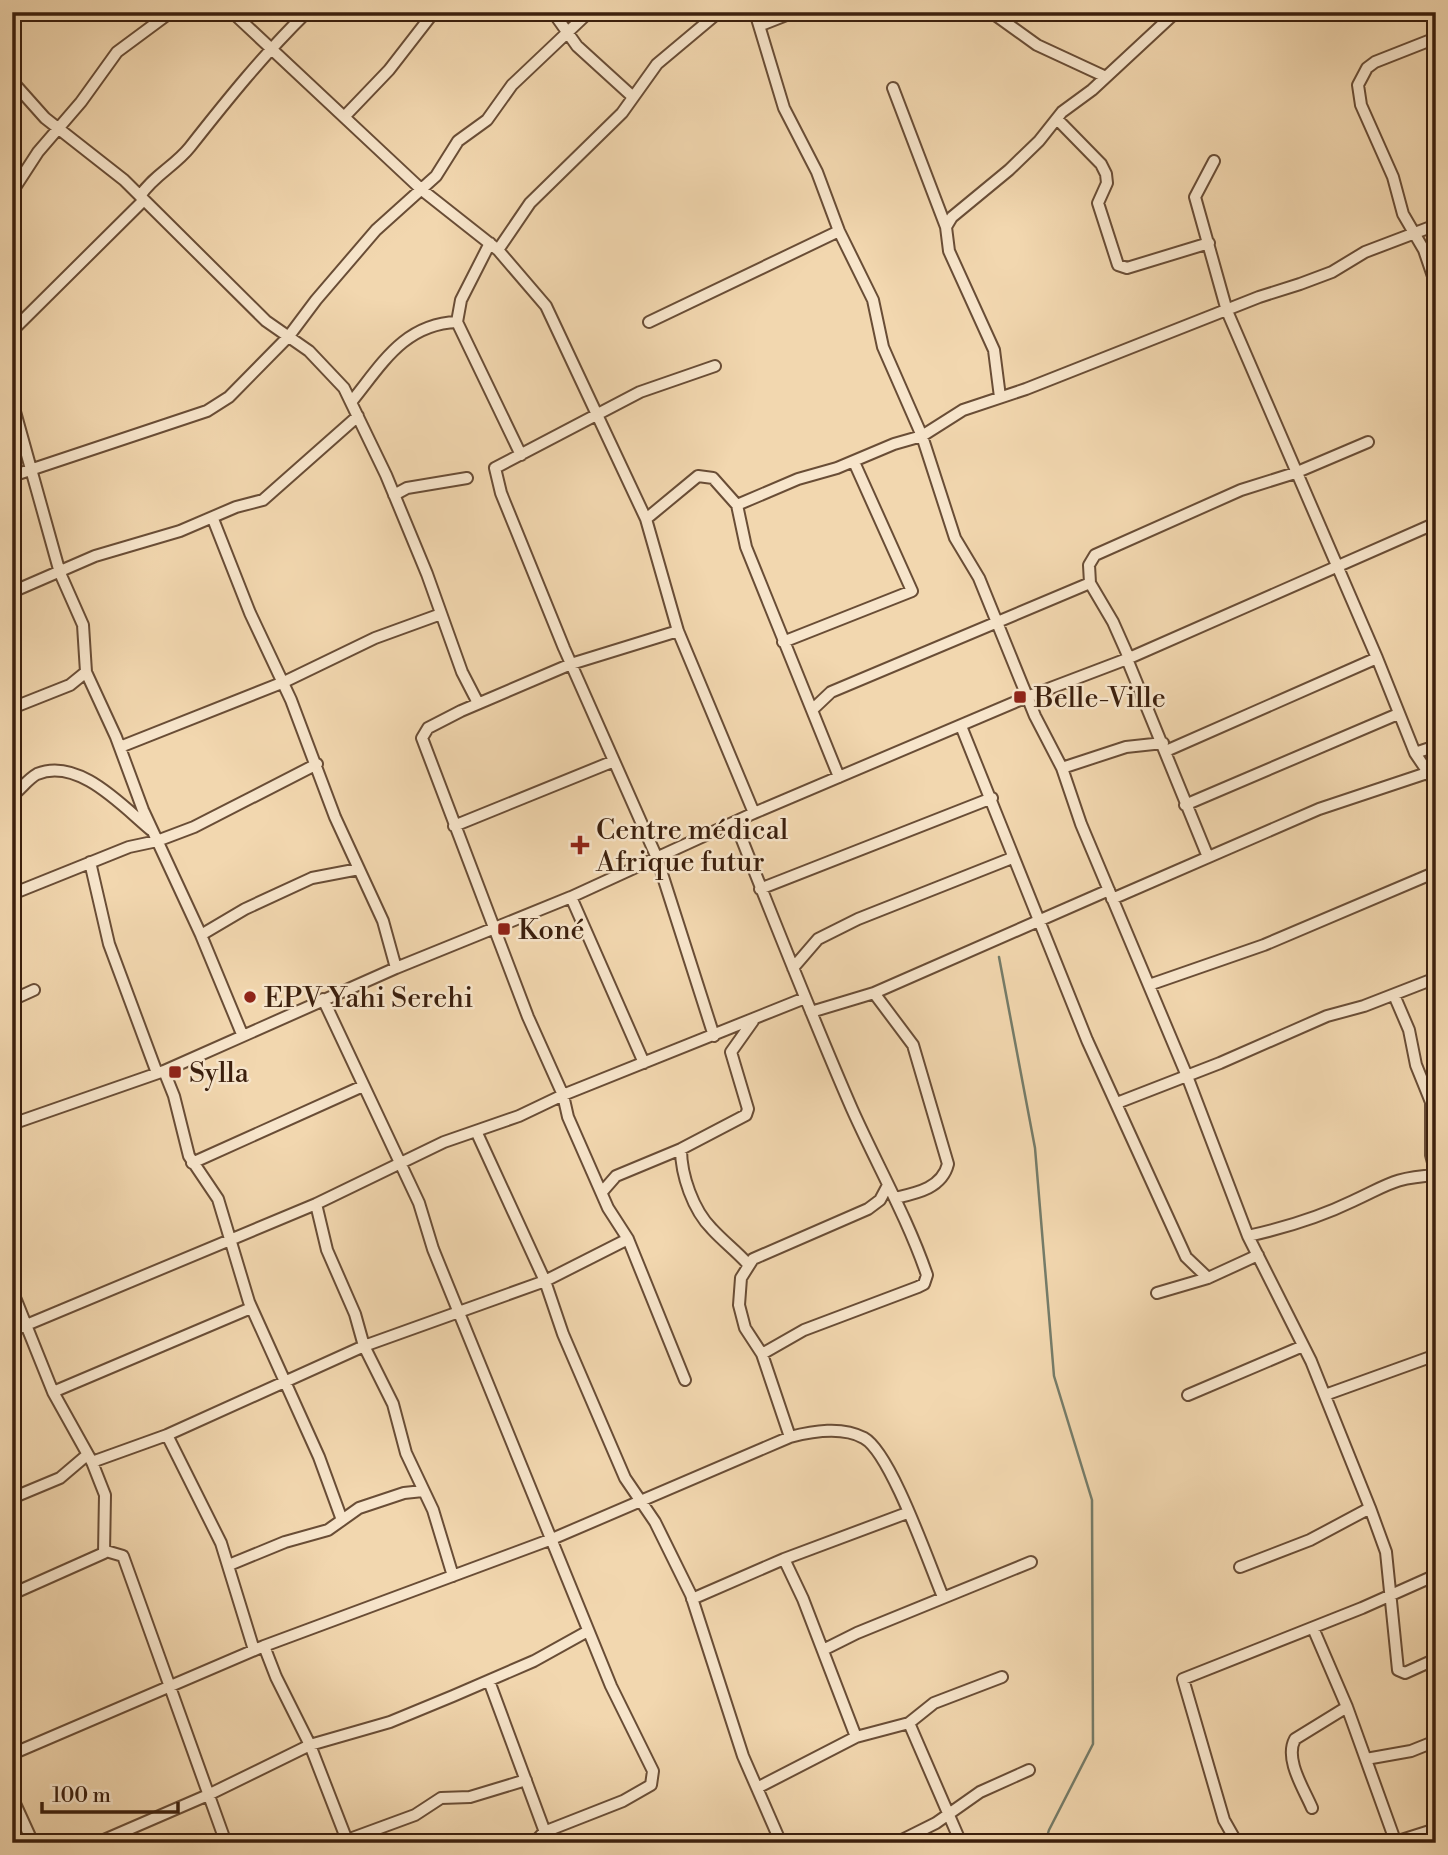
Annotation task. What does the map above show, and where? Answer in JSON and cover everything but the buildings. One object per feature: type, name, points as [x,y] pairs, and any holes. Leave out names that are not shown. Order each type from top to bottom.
[{"type":"street","points":[[12,18],[17,12]]},
{"type":"street","points":[[12,192],[29,164],[81,102],[117,52],[171,12]]},
{"type":"street","points":[[232,12],[422,190],[494,246],[546,306],[646,519],[677,631],[754,813]]},
{"type":"street","points":[[12,331],[142,198],[156,175],[189,149],[270,48],[307,12]]},
{"type":"street","points":[[344,117],[388,70],[434,12]]},
{"type":"street","points":[[553,12],[566,32],[633,97]]},
{"type":"street","points":[[12,476],[218,405],[289,336],[376,230],[436,176],[458,141],[487,120],[512,85],[589,12]]},
{"type":"street","points":[[521,455],[457,322],[461,300],[494,246],[530,203],[622,113],[657,64],[719,12]]},
{"type":"street","points":[[755,12],[784,108],[817,172],[839,231],[873,300],[883,347],[922,436],[955,538],[979,578],[1027,697],[1062,768],[1110,894],[1187,1076],[1248,1236],[1325,1395],[1370,1508],[1386,1552],[1398,1670],[1405,1673],[1436,1659]]},
{"type":"street","points":[[761,25],[794,12]]},
{"type":"street","points":[[990,12],[1037,45],[1106,76]]},
{"type":"street","points":[[946,227],[952,217],[1023,157],[1057,119],[1177,12]]},
{"type":"street","points":[[1432,12],[1436,20]]},
{"type":"street","points":[[1436,38],[1388,55],[1367,68],[1358,85],[1361,105],[1392,177],[1403,214],[1424,250],[1436,285]]},
{"type":"street","points":[[12,81],[57,130],[94,155],[142,198],[266,321],[327,366],[352,401],[394,495],[462,672],[478,703]]},
{"type":"street","points":[[893,88],[946,227],[949,251],[994,349],[1000,397]]},
{"type":"street","points":[[1057,119],[1101,164],[1106,174],[1107,183],[1098,203],[1118,265],[1127,268],[1209,243]]},
{"type":"street","points":[[1214,162],[1195,197],[1227,311],[1338,566],[1415,753],[1436,784]]},
{"type":"street","points":[[737,505],[798,479],[922,436],[963,410],[1026,390],[1332,272],[1365,252],[1436,225]]},
{"type":"street","points":[[649,322],[839,231]]},
{"type":"street","points":[[352,401],[387,355],[406,338],[434,323],[457,322]]},
{"type":"street","points":[[714,1036],[657,858],[571,664],[500,494],[495,468],[662,382],[715,366]]},
{"type":"street","points":[[12,401],[60,573],[83,625],[86,672],[242,1034]]},
{"type":"street","points":[[12,592],[95,556],[213,519],[236,507],[272,496],[302,464],[358,416]]},
{"type":"street","points":[[1208,857],[1114,622],[1090,583],[1089,565],[1105,548],[1164,526],[1241,490],[1295,472],[1368,442]]},
{"type":"street","points":[[783,642],[912,591],[853,462]]},
{"type":"street","points":[[646,519],[698,476],[713,478],[737,505],[746,547],[839,777]]},
{"type":"street","points":[[394,495],[407,488],[467,478]]},
{"type":"street","points":[[213,519],[250,613],[284,682],[335,817],[383,921],[396,968]]},
{"type":"street","points":[[12,1124],[160,1072],[323,999],[570,897],[754,813],[1027,697],[1128,659],[1436,523]]},
{"type":"street","points":[[812,710],[831,692],[1090,583]]},
{"type":"street","points":[[120,747],[284,682],[357,645],[441,614]]},
{"type":"street","points":[[677,631],[571,664],[478,703],[424,732],[423,745],[528,1017],[563,1095],[568,1117],[608,1208],[628,1239],[685,1380]]},
{"type":"street","points":[[1062,768],[1126,747],[1165,747],[1377,658]]},
{"type":"street","points":[[12,708],[70,685],[86,672]]},
{"type":"street","points":[[1185,805],[1398,714]]},
{"type":"street","points":[[961,726],[992,797],[1012,858],[1040,919],[1087,1040],[1186,1257],[1208,1278]]},
{"type":"street","points":[[1415,753],[1436,746]]},
{"type":"street","points":[[454,825],[614,761]]},
{"type":"street","points":[[12,894],[155,837],[194,827],[317,764]]},
{"type":"street","points":[[12,796],[36,775],[55,772],[71,775],[99,787],[155,837]]},
{"type":"street","points":[[811,1012],[874,993],[1040,919],[1208,857],[1319,809],[1427,773]]},
{"type":"street","points":[[760,889],[788,881],[992,797]]},
{"type":"street","points":[[734,822],[805,999],[927,1275],[924,1284],[804,1330],[762,1354]]},
{"type":"street","points":[[793,968],[818,939],[859,919],[1012,858]]},
{"type":"street","points":[[90,862],[110,944],[192,1163],[213,1189],[251,1308],[319,1457],[342,1520]]},
{"type":"street","points":[[201,935],[244,909],[312,878],[359,869]]},
{"type":"street","points":[[1149,985],[1264,945],[1436,872]]},
{"type":"street","points":[[570,897],[644,1063]]},
{"type":"street","points":[[1117,1103],[1328,1016],[1436,978]]},
{"type":"street","points":[[12,1000],[34,990]]},
{"type":"street","points":[[874,993],[913,1045],[948,1164],[939,1181],[915,1194],[895,1198]]},
{"type":"street","points":[[1248,1236],[1280,1229],[1331,1210],[1396,1179],[1436,1175],[1431,1154],[1431,1102],[1416,1065],[1409,1030],[1394,995]]},
{"type":"street","points":[[323,999],[419,1203],[433,1249],[588,1631],[611,1686],[653,1771],[653,1780],[636,1796],[544,1832],[534,1843]]},
{"type":"street","points":[[12,1331],[230,1237],[316,1204],[444,1142],[519,1116],[563,1095],[805,999]]},
{"type":"street","points":[[602,1192],[616,1176],[681,1149],[748,1113],[731,1052],[753,1020]]},
{"type":"street","points":[[192,1163],[363,1086]]},
{"type":"street","points":[[476,1131],[545,1281],[563,1334],[625,1478],[655,1522],[692,1599],[743,1756],[759,1787],[781,1843]]},
{"type":"street","points":[[681,1149],[683,1171],[700,1214],[709,1227],[747,1263]]},
{"type":"street","points":[[790,1437],[762,1354],[750,1340],[739,1305],[741,1278],[747,1263],[868,1209],[880,1200],[888,1185]]},
{"type":"street","points":[[316,1204],[327,1250],[355,1314],[364,1346],[393,1404],[406,1453],[433,1510],[453,1576]]},
{"type":"street","points":[[12,1498],[60,1478],[90,1458],[167,1434],[364,1346],[545,1281],[628,1239]]},
{"type":"street","points":[[1157,1293],[1208,1278],[1258,1255]]},
{"type":"street","points":[[12,1290],[53,1392],[90,1458],[107,1501],[106,1551]]},
{"type":"street","points":[[1436,1292],[1436,1299]]},
{"type":"street","points":[[53,1392],[251,1308]]},
{"type":"street","points":[[1188,1395],[1303,1346]]},
{"type":"street","points":[[1325,1395],[1436,1355]]},
{"type":"street","points":[[12,1754],[259,1648],[552,1539],[790,1437],[811,1432],[834,1431],[863,1437],[884,1459],[943,1597]]},
{"type":"street","points":[[167,1434],[229,1566],[259,1648],[310,1745],[347,1841],[415,1815],[441,1798],[470,1797],[526,1780]]},
{"type":"street","points":[[229,1566],[285,1542],[319,1534],[359,1508],[404,1493],[424,1491]]},
{"type":"street","points":[[1240,1567],[1310,1540],[1370,1508]]},
{"type":"street","points":[[692,1599],[784,1559],[907,1513]]},
{"type":"street","points":[[12,1594],[106,1551],[122,1556],[226,1843]]},
{"type":"street","points":[[784,1559],[856,1737]]},
{"type":"street","points":[[823,1650],[1031,1562]]},
{"type":"street","points":[[1237,1843],[1224,1820],[1183,1679],[1313,1628],[1436,1575]]},
{"type":"street","points":[[1313,1628],[1347,1707],[1394,1842],[1436,1829]]},
{"type":"street","points":[[97,1843],[208,1796],[310,1745],[390,1722],[489,1681],[534,1661],[588,1631]]},
{"type":"street","points":[[759,1787],[856,1737],[909,1723],[934,1703],[1002,1677]]},
{"type":"street","points":[[489,1681],[549,1843]]},
{"type":"street","points":[[1312,1808],[1293,1761],[1291,1746],[1295,1739],[1347,1707]]},
{"type":"street","points":[[909,1723],[961,1843]]},
{"type":"street","points":[[1366,1759],[1411,1751],[1436,1741]]},
{"type":"street","points":[[895,1843],[922,1831],[980,1792],[1029,1770]]},
{"type":"street","points":[[12,1797],[33,1843]]},
{"type":"waterway","points":[[999,957],[1035,1148],[1054,1376],[1092,1500],[1093,1744],[1045,1843]]},
{"type":"place","name":"Belle-Ville","points":[[1020,697]]},
{"type":"place","name":"Centre médical Afrique futur","points":[[580,845]]},
{"type":"place","name":"Koné","points":[[504,929]]},
{"type":"place","name":"EPV Yahi Serehi","points":[[250,997]]},
{"type":"place","name":"Sylla","points":[[175,1072]]}]
